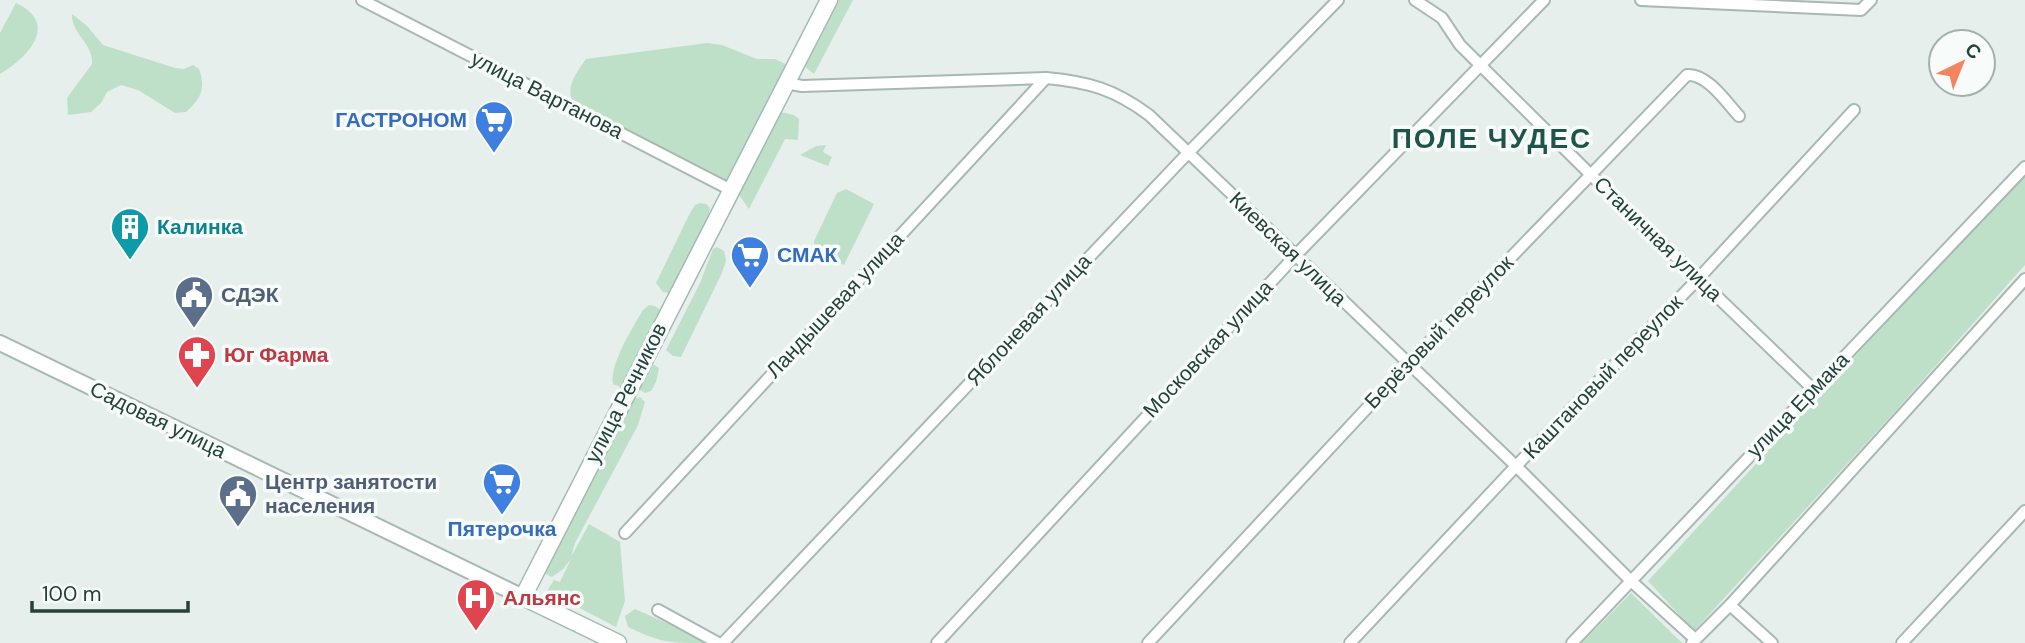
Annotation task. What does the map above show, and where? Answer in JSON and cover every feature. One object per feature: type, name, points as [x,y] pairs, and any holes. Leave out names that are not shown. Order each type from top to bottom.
[{"type":"main road","name":"улица Речников","points":[[523,597],[829,0]]},
{"type":"main road","name":"Садовая улица","points":[[523,597],[618,643]]},
{"type":"street","name":"улица Вартанова","points":[[362,0],[731,190]]},
{"type":"street","name":"Яблоневая улица","points":[[723,643],[1188,153],[1338,0]]},
{"type":"street","name":"Станичная улица","points":[[1415,0],[1442,18],[1460,44],[1591,175],[1813,389]]},
{"type":"street","name":"Московская улица","points":[[937,643],[1295,256],[1544,0]]},
{"type":"street","points":[[1641,0],[1861,10],[1871,0]]},
{"type":"street","name":"Берёзовый переулок","points":[[1148,643],[1408,363],[1687,75],[1695,74],[1703,79],[1740,116]]},
{"type":"street","name":"Киевская улица","points":[[786,83],[802,86],[1046,78],[1080,81],[1122,97],[1149,115],[1516,466],[1694,641]]},
{"type":"street","name":"Ландышевая улица","points":[[625,533],[1046,78]]},
{"type":"street","name":"Каштановый переулок","points":[[1350,643],[1516,466],[1698,279],[1854,110]]},
{"type":"street","name":"улица Ермака","points":[[1572,643],[2025,167]]},
{"type":"street","points":[[1694,641],[1730,605],[2025,279]]},
{"type":"street","name":"Садовая улица","points":[[0,343],[523,597]]},
{"type":"street","points":[[1902,643],[2025,511]]},
{"type":"street","points":[[1730,605],[1772,643]]},
{"type":"street","points":[[658,610],[718,643]]},
{"type":"green space","points":[[837,0],[853,0],[814,74],[804,66]]},
{"type":"green space","points":[[16,3],[29,11],[38,30],[29,50],[0,74],[0,33]]},
{"type":"green space","points":[[72,14],[87,26],[103,45],[175,68],[184,69],[193,65],[199,69],[201,76],[201,93],[186,112],[175,113],[138,90],[121,85],[107,92],[101,103],[91,112],[68,115],[67,98],[92,64],[90,51],[75,27]]},
{"type":"green space","points":[[707,43],[722,45],[757,59],[775,59],[791,67],[729,184],[573,102],[571,85],[586,59]]},
{"type":"green space","points":[[781,112],[799,119],[798,140],[785,139],[749,209],[737,192]]},
{"type":"green space","points":[[826,145],[823,152],[832,157],[828,166],[800,155],[816,146]]},
{"type":"green space","points":[[2025,172],[2025,265],[1694,631],[1648,581]]},
{"type":"green space","points":[[846,189],[874,204],[844,265],[815,251],[814,241],[837,193]]},
{"type":"green space","points":[[700,203],[710,208],[706,226],[670,293],[663,292],[656,283],[690,213],[695,205]]},
{"type":"green space","points":[[717,247],[724,251],[726,261],[721,275],[681,357],[673,356],[666,350],[700,283],[713,249]]},
{"type":"green space","points":[[649,305],[660,310],[660,316],[621,387],[613,384],[615,367],[623,346],[643,310]]},
{"type":"green space","points":[[651,363],[659,368],[651,391],[645,393],[637,388]]},
{"type":"green space","points":[[640,397],[645,402],[638,425],[575,543],[571,557],[589,524],[620,542],[625,601],[616,627],[547,591],[554,580],[560,582],[571,559],[552,577],[546,574],[544,567],[633,399]]},
{"type":"green space","points":[[1631,593],[1682,643],[1582,643]]},
{"type":"green space","points":[[635,609],[706,643],[666,641],[628,627],[625,616]]},
{"type":"place","name":"ГАСТРОНОМ","points":[[494,154]]},
{"type":"place","name":"Калинка","points":[[130,261]]},
{"type":"place","name":"СМАК","points":[[750,289]]},
{"type":"place","name":"СДЭК","points":[[194,329]]},
{"type":"place","name":"Юг Фарма","points":[[197,389]]},
{"type":"place","name":"Пятерочка","points":[[502,516]]},
{"type":"place","name":"Центр занятости населения","points":[[238,528]]},
{"type":"place","name":"Альянс","points":[[476,632]]},
{"type":"district","name":"ПОЛЕ ЧУДЕС","points":[[1492,138]]}]
